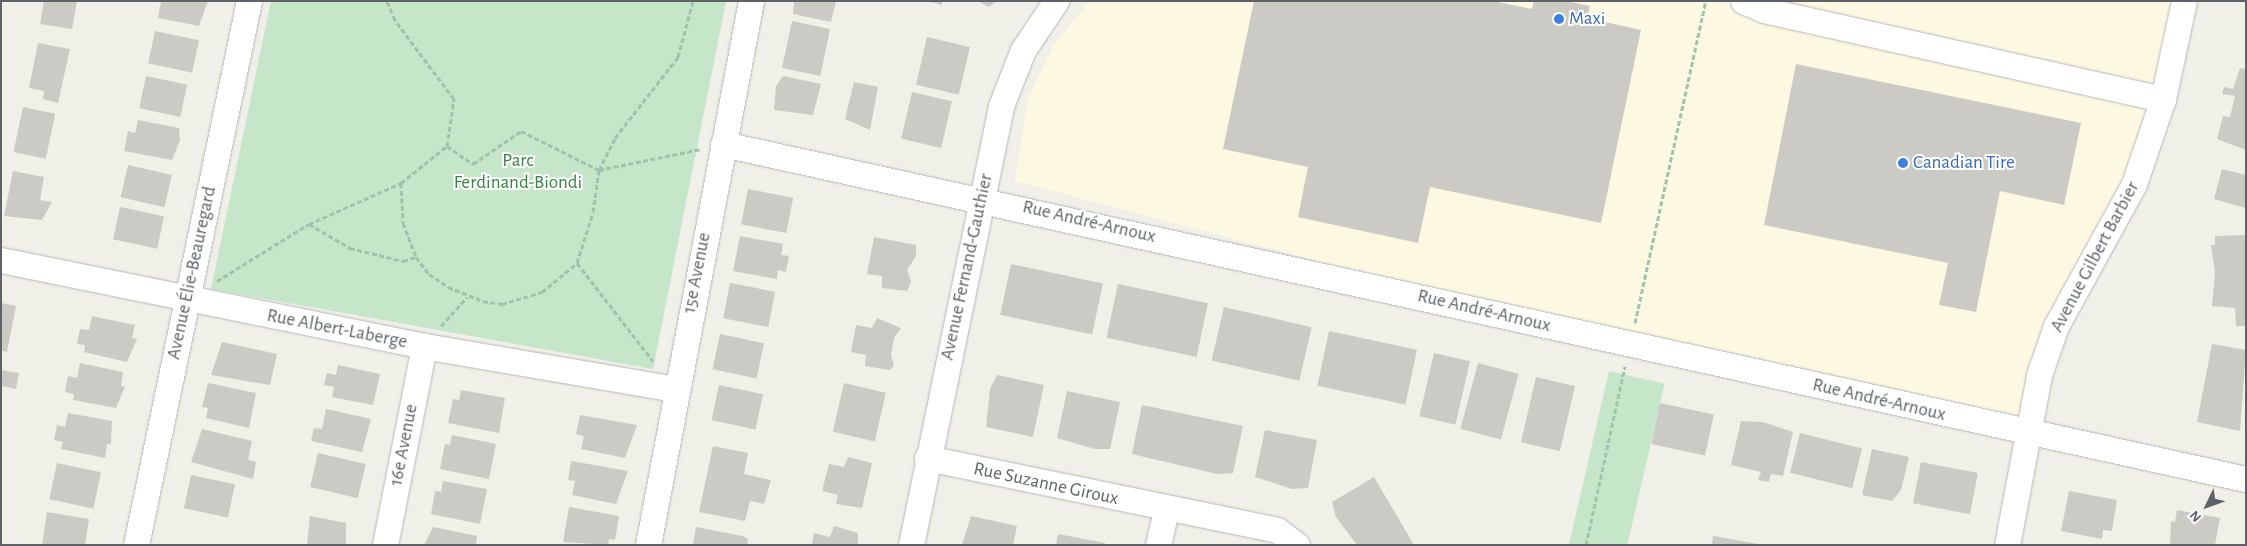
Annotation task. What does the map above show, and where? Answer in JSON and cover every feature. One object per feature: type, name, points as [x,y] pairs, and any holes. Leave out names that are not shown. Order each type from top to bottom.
[{"type":"street","name":"Avenue Élie-Beauregard","points":[[136,545],[249,1]]},
{"type":"street","name":"15e Avenue","points":[[648,545],[674,389],[751,1]]},
{"type":"street","name":"Avenue Fernand-Gauthier","points":[[911,545],[979,197],[1012,73],[1056,1]]},
{"type":"street","points":[[1743,1],[1764,10],[2163,99]]},
{"type":"street","name":"Avenue Gilbert Barbier","points":[[2007,545],[2040,374],[2056,326],[2134,184],[2163,99],[2184,1]]},
{"type":"street","name":"Rue André-Arnoux","points":[[723,144],[979,197],[2029,433],[2246,478]]},
{"type":"street","name":"Rue Albert-Laberge","points":[[1,260],[424,346],[674,389]]},
{"type":"street","name":"16e Avenue","points":[[385,545],[424,346]]},
{"type":"street","name":"Rue Suzanne Giroux","points":[[927,458],[1166,510],[1277,530],[1297,545]]},
{"type":"street","points":[[1158,545],[1166,510]]},
{"type":"path","points":[[186,299],[309,224],[401,182],[447,146],[454,100],[394,20],[387,1]]},
{"type":"path","points":[[401,182],[403,223],[416,257],[429,274],[467,297],[502,304],[524,300],[578,263],[592,220],[599,170],[615,138],[678,57],[693,1]]},
{"type":"path","points":[[1586,545],[1706,1]]},
{"type":"path","points":[[447,146],[473,164],[521,131],[599,170],[723,144]]},
{"type":"path","points":[[309,224],[350,248],[403,261],[416,257]]},
{"type":"path","points":[[578,263],[674,389]]},
{"type":"path","points":[[424,346],[467,297]]},
{"type":"shaded area","points":[[1090,1],[2184,1],[2163,99],[2080,278],[2029,433],[1630,344],[1015,181],[1028,97],[1054,44]]},
{"type":"green space","name":"Parc Ferdinand-Biondi","points":[[271,1],[726,1],[653,369],[211,289]]},
{"type":"green space","points":[[1609,371],[1665,384],[1627,545],[1569,544]]},
{"type":"building","points":[[44,1],[77,1],[72,29],[40,24]]},
{"type":"building","points":[[161,1],[208,1],[199,26],[158,18]]},
{"type":"building","points":[[794,1],[836,1],[831,22],[793,14]]},
{"type":"building","points":[[928,1],[942,1],[942,5]]},
{"type":"building","points":[[978,1],[996,1],[989,7]]},
{"type":"building","points":[[1254,1],[1493,1],[1532,9],[1534,1],[1566,1],[1590,6],[1587,18],[1641,30],[1601,223],[1430,187],[1418,243],[1298,217],[1308,167],[1223,149]]},
{"type":"building","points":[[792,21],[830,29],[820,76],[782,68]]},
{"type":"building","points":[[155,31],[199,40],[192,73],[148,63]]},
{"type":"building","points":[[927,37],[970,47],[959,95],[916,85]]},
{"type":"building","points":[[38,43],[70,49],[58,103],[43,99],[44,91],[29,88]]},
{"type":"building","points":[[1796,64],[2081,123],[2064,205],[2000,191],[1976,312],[1939,305],[1948,263],[1764,225]]},
{"type":"building","points":[[2240,68],[2246,69],[2246,150],[2217,139],[2223,116],[2230,117],[2235,96],[2222,94],[2224,87],[2233,89]]},
{"type":"building","points":[[146,76],[187,85],[180,117],[139,108]]},
{"type":"building","points":[[783,76],[821,84],[813,115],[774,110],[776,86]]},
{"type":"building","points":[[854,82],[878,87],[870,130],[845,119]]},
{"type":"building","points":[[912,92],[952,101],[941,148],[901,139]]},
{"type":"building","points":[[23,107],[55,114],[46,159],[13,152]]},
{"type":"building","points":[[138,120],[179,128],[180,140],[172,160],[124,151],[128,131],[135,133]]},
{"type":"building","points":[[128,165],[172,175],[164,207],[121,197]]},
{"type":"building","points":[[2222,169],[2246,175],[2246,208],[2214,199]]},
{"type":"building","points":[[13,171],[44,177],[40,200],[52,202],[42,220],[4,216]]},
{"type":"building","points":[[748,189],[793,198],[786,233],[741,224]]},
{"type":"building","points":[[120,207],[164,216],[157,249],[113,239]]},
{"type":"building","points":[[2246,235],[2246,326],[2236,326],[2235,308],[2212,306],[2215,273],[2211,245],[2215,245],[2215,236]]},
{"type":"building","points":[[740,236],[783,244],[781,255],[789,256],[786,272],[778,270],[777,279],[733,271]]},
{"type":"building","points":[[874,237],[916,245],[916,256],[907,270],[911,281],[907,291],[882,288],[882,276],[867,274]]},
{"type":"building","points":[[1011,264],[1103,284],[1092,334],[1000,315]]},
{"type":"building","points":[[730,283],[775,292],[768,327],[723,318]]},
{"type":"building","points":[[1118,284],[1208,303],[1197,357],[1107,338]]},
{"type":"building","points":[[1,303],[16,306],[7,352],[1,350]]},
{"type":"building","points":[[1224,307],[1312,327],[1299,381],[1212,361]]},
{"type":"building","points":[[92,316],[135,325],[132,338],[137,339],[127,362],[84,352],[85,345],[77,344],[80,329],[89,330]]},
{"type":"building","points":[[877,318],[901,328],[894,338],[891,355],[894,366],[890,370],[865,366],[866,355],[851,352],[856,325],[872,328]]},
{"type":"building","points":[[1329,331],[1417,350],[1405,404],[1317,386]]},
{"type":"building","points":[[720,334],[764,343],[757,379],[713,369]]},
{"type":"building","points":[[222,342],[277,354],[270,385],[211,375]]},
{"type":"building","points":[[2212,344],[2246,350],[2240,431],[2197,422]]},
{"type":"building","points":[[1434,353],[1470,361],[1455,425],[1419,416]]},
{"type":"building","points":[[80,363],[123,372],[121,386],[125,387],[116,408],[73,400],[74,394],[65,392],[68,376],[77,378]]},
{"type":"building","points":[[1478,363],[1519,374],[1501,440],[1460,429]]},
{"type":"building","points":[[338,365],[380,374],[373,405],[332,397],[334,387],[324,385],[327,373],[336,375]]},
{"type":"building","points":[[1,370],[19,373],[16,389],[1,386]]},
{"type":"building","points":[[997,375],[1044,385],[1033,437],[986,427],[990,389]]},
{"type":"building","points":[[1536,377],[1575,386],[1560,451],[1521,442]]},
{"type":"building","points":[[208,383],[256,393],[249,428],[206,418],[208,408],[202,407]]},
{"type":"building","points":[[844,383],[886,393],[875,441],[833,432]]},
{"type":"building","points":[[719,385],[763,394],[756,430],[712,420]]},
{"type":"building","points":[[461,390],[505,398],[499,433],[448,423],[453,399],[459,400]]},
{"type":"building","points":[[1067,391],[1120,402],[1110,449],[1095,449],[1057,438]]},
{"type":"building","points":[[1660,403],[1714,414],[1705,456],[1651,444]]},
{"type":"building","points":[[1142,405],[1243,426],[1233,473],[1217,474],[1132,454]]},
{"type":"building","points":[[326,409],[371,419],[362,452],[311,441],[314,428],[322,429]]},
{"type":"building","points":[[68,413],[112,421],[111,444],[107,444],[105,458],[61,449],[63,442],[54,440],[57,425],[65,427]]},
{"type":"building","points":[[580,415],[637,425],[625,458],[581,449],[584,436],[576,434]]},
{"type":"building","points":[[1741,421],[1763,422],[1793,432],[1783,476],[1771,474],[1769,482],[1758,480],[1761,472],[1731,465]]},
{"type":"building","points":[[202,429],[252,441],[248,460],[256,462],[253,479],[191,462]]},
{"type":"building","points":[[1265,430],[1317,440],[1308,488],[1292,489],[1255,477]]},
{"type":"building","points":[[1800,433],[1862,448],[1852,488],[1790,473]]},
{"type":"building","points":[[452,435],[496,444],[489,479],[440,469],[445,444],[450,445]]},
{"type":"building","points":[[713,446],[748,453],[744,474],[771,480],[764,504],[750,501],[745,521],[699,512]]},
{"type":"building","points":[[1872,449],[1909,457],[1901,490],[1892,501],[1862,495]]},
{"type":"building","points":[[318,453],[366,464],[358,498],[310,487]]},
{"type":"building","points":[[848,457],[872,463],[862,508],[836,504],[838,495],[822,491],[829,464],[844,467]]},
{"type":"building","points":[[571,461],[628,471],[616,504],[572,495],[575,481],[568,480]]},
{"type":"building","points":[[1921,462],[1978,473],[1970,514],[1913,503]]},
{"type":"building","points":[[57,463],[101,472],[93,509],[49,499]]},
{"type":"building","points":[[191,475],[235,484],[228,518],[184,508]]},
{"type":"building","points":[[1374,477],[1414,545],[1357,545],[1336,517],[1332,502]]},
{"type":"building","points":[[443,481],[487,489],[480,524],[431,514],[435,491],[441,492]]},
{"type":"building","points":[[2069,491],[2117,500],[2112,531],[2103,530],[2102,539],[2061,531]]},
{"type":"building","points":[[569,507],[619,516],[615,540],[609,539],[608,545],[563,542]]},
{"type":"building","points":[[2177,510],[2220,518],[2215,545],[2170,545],[2171,521],[2175,522]]},
{"type":"building","points":[[47,512],[89,519],[85,545],[42,545]]},
{"type":"building","points":[[310,516],[346,523],[346,545],[307,545]]},
{"type":"building","points":[[971,516],[1017,526],[1013,545],[962,545]]},
{"type":"building","points":[[834,526],[858,533],[858,544],[812,545],[814,533],[830,537]]},
{"type":"building","points":[[433,527],[477,536],[476,545],[424,545]]},
{"type":"building","points":[[696,527],[742,536],[748,539],[747,545],[693,545]]},
{"type":"building","points":[[1058,534],[1105,543],[1105,545],[1056,545]]},
{"type":"building","points":[[1713,536],[1759,544],[1759,545],[1712,545]]},
{"type":"place","name":"Maxi","points":[[1559,19]]},
{"type":"place","name":"Canadian Tire","points":[[1903,163]]}]
